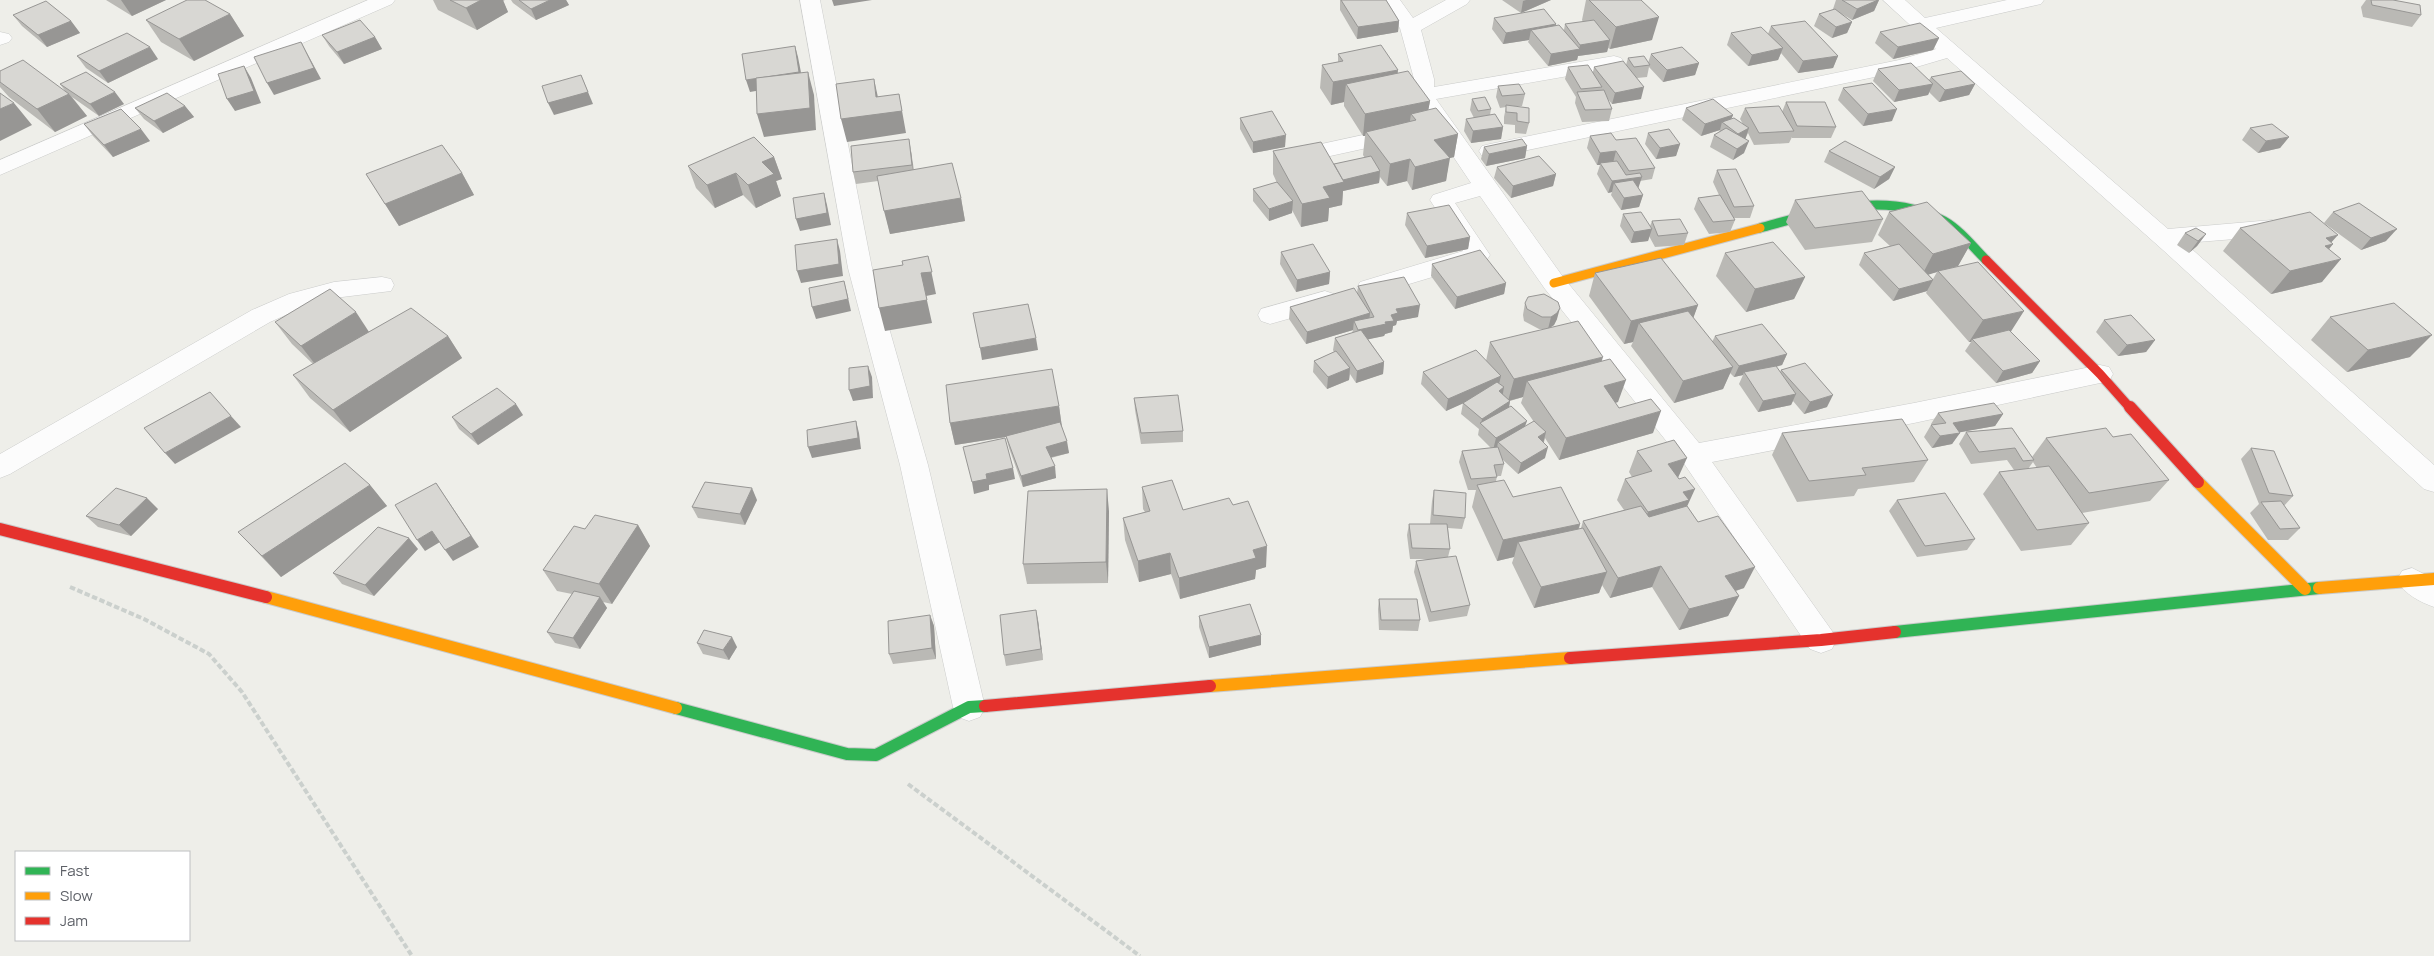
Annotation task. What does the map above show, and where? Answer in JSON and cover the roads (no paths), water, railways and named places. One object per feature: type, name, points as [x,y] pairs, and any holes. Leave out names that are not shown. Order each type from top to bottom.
[{"type":"street","points":[[0,168],[385,0]]},
{"type":"street","points":[[810,0],[860,268],[914,465],[969,707]]},
{"type":"street","points":[[1390,0],[1410,28],[1424,79],[1423,94],[1441,124],[1554,282],[1693,455],[1822,640]]},
{"type":"street","points":[[1410,28],[1460,0]]},
{"type":"street","points":[[1893,0],[2164,238],[2434,481]]},
{"type":"street","points":[[1921,25],[2034,0]]},
{"type":"street","points":[[1465,156],[1903,65],[1950,51]]},
{"type":"street","points":[[1423,94],[1614,62]]},
{"type":"street","points":[[1280,160],[1441,124]]},
{"type":"street","points":[[1270,315],[1478,255],[1441,200],[1487,186]]},
{"type":"street","points":[[1554,282],[1843,206],[1902,205],[1931,214],[1946,222],[2100,374],[2190,474],[2305,589]]},
{"type":"street","points":[[2164,238],[2272,228]]},
{"type":"street","points":[[0,466],[261,316],[298,300],[334,290],[382,285]]},
{"type":"street","points":[[1693,455],[1914,413],[2100,374]]},
{"type":"street","points":[[0,529],[170,572],[847,754],[876,755],[897,746],[969,707],[1345,674],[1822,640],[2305,589],[2427,585]]}]
